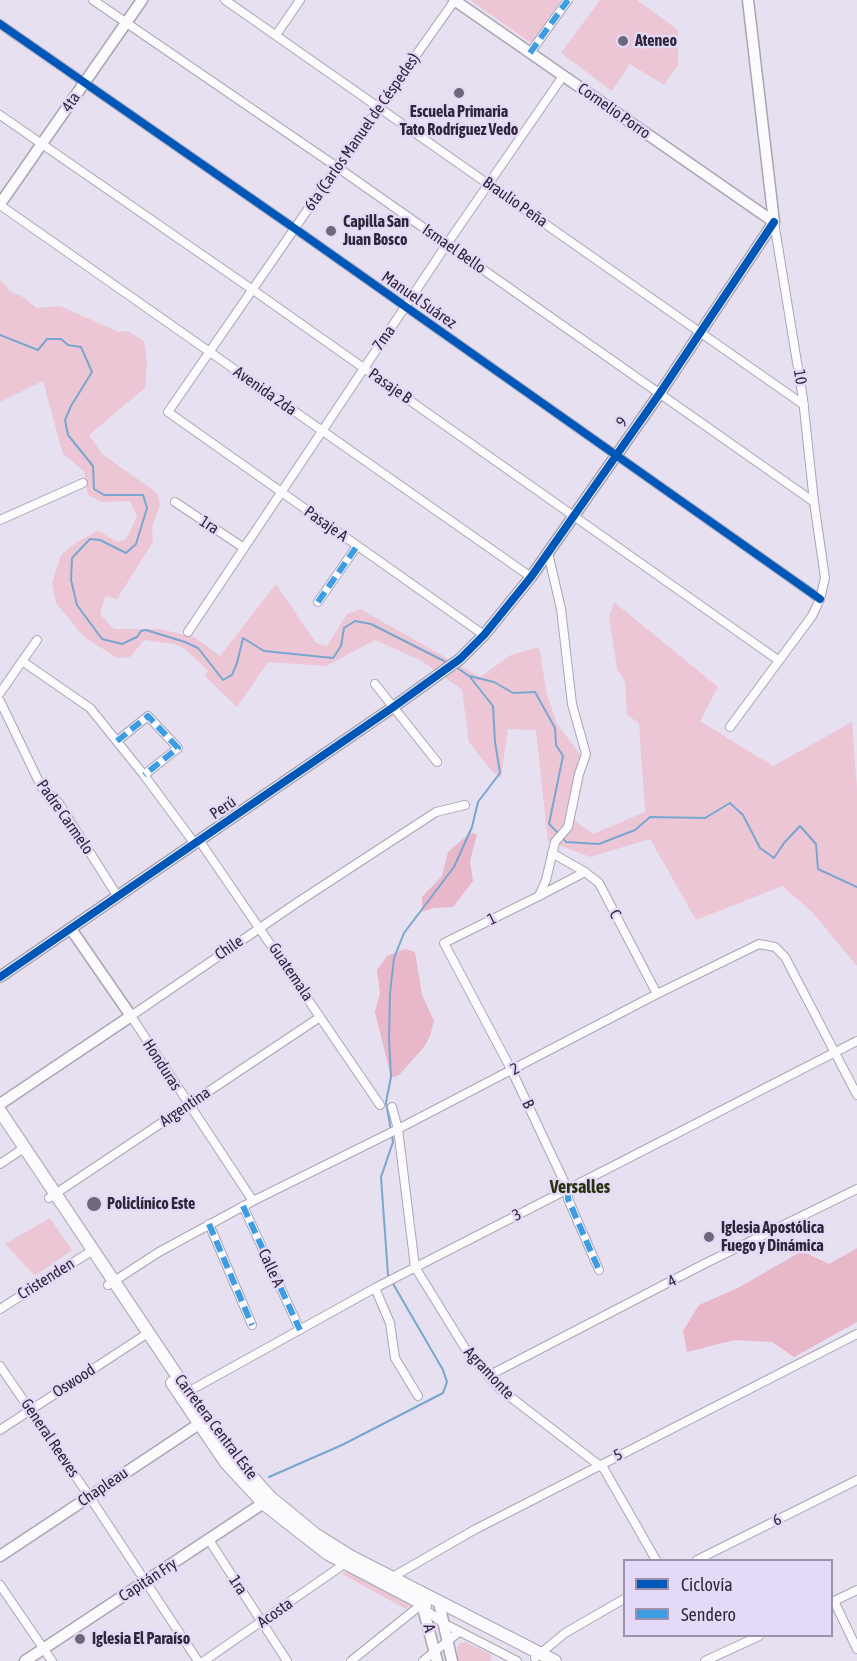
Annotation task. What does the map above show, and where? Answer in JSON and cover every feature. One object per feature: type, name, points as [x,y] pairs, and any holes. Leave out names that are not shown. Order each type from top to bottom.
[{"type":"main road","name":"Carretera Central Este","points":[[0,1111],[21,1150],[203,1421],[226,1463],[309,1541],[387,1581],[441,1613],[538,1657],[555,1661]]},
{"type":"main road","name":"Carretera Central Este","points":[[0,1126],[21,1150]]},
{"type":"street","name":"Ismael Bello","points":[[93,0],[337,167],[814,502]]},
{"type":"street","name":"4ta","points":[[0,204],[142,0]]},
{"type":"street","name":"Braulio Peña","points":[[225,0],[804,405]]},
{"type":"street","points":[[276,35],[300,0]]},
{"type":"street","name":"Cornelio Porro","points":[[455,0],[774,222]]},
{"type":"street","name":"6ta (Carlos Manuel de Céspedes)","points":[[168,412],[455,0]]},
{"type":"street","points":[[530,53],[568,0]]},
{"type":"street","name":"10","points":[[730,727],[812,616],[820,600],[825,578],[804,405],[774,222],[748,0]]},
{"type":"street","name":"Manuel Suárez","points":[[0,24],[294,228],[820,600]]},
{"type":"street","name":"7ma","points":[[188,632],[363,368],[563,76]]},
{"type":"street","name":"Pasaje B","points":[[0,115],[253,290],[778,660]]},
{"type":"street","name":"Avenida 2da","points":[[0,204],[531,576]]},
{"type":"street","name":"9","points":[[460,659],[484,635],[548,553],[660,393],[774,222]]},
{"type":"street","name":"Pasaje A","points":[[168,412],[484,635]]},
{"type":"street","points":[[0,520],[83,483]]},
{"type":"street","name":"1ra","points":[[175,502],[244,548]]},
{"type":"street","points":[[318,602],[357,546]]},
{"type":"street","points":[[539,896],[546,880],[557,838],[568,827],[579,774],[586,754],[572,704],[561,609],[548,553]]},
{"type":"street","points":[[0,693],[37,640]]},
{"type":"street","name":"Perú","points":[[0,977],[460,659]]},
{"type":"street","name":"Guatemala","points":[[22,661],[90,708],[117,741],[197,842],[260,927],[380,1106]]},
{"type":"street","points":[[375,684],[437,762]]},
{"type":"street","name":"Padre Carmelo","points":[[0,701],[42,788],[58,801],[118,897]]},
{"type":"street","points":[[117,741],[148,716],[178,748],[144,775]]},
{"type":"street","name":"Chile","points":[[0,1104],[260,927],[436,812],[465,806]]},
{"type":"street","name":"C","points":[[552,853],[599,883],[657,994]]},
{"type":"street","name":"1","points":[[444,943],[585,872]]},
{"type":"street","name":"Honduras","points":[[71,929],[253,1201]]},
{"type":"street","name":"B","points":[[444,943],[512,1071],[568,1190],[568,1199],[599,1270]]},
{"type":"street","name":"2","points":[[112,1283],[159,1252],[243,1206],[759,944],[775,947],[785,957],[857,1095]]},
{"type":"street","name":"Argentina","points":[[52,1196],[320,1017]]},
{"type":"street","name":"3","points":[[184,1394],[415,1267],[857,1041]]},
{"type":"street","name":"Agramonte","points":[[392,1107],[398,1129],[415,1267],[468,1353],[500,1389],[604,1469],[655,1559]]},
{"type":"street","points":[[0,1164],[21,1150]]},
{"type":"street","name":"4","points":[[488,1376],[704,1264],[857,1189]]},
{"type":"street","name":"Calle A","points":[[243,1206],[300,1330]]},
{"type":"street","points":[[209,1224],[252,1325]]},
{"type":"street","name":"Cristenden","points":[[0,1309],[90,1251]]},
{"type":"street","points":[[375,1288],[390,1323],[394,1358],[418,1396]]},
{"type":"street","name":"5","points":[[387,1581],[474,1530],[857,1334]]},
{"type":"street","name":"Oswood","points":[[0,1430],[145,1335]]},
{"type":"street","name":"General Reeves","points":[[0,1366],[198,1661]]},
{"type":"street","name":"Chapleau","points":[[0,1556],[203,1421]]},
{"type":"street","name":"6","points":[[699,1559],[857,1480]]},
{"type":"street","name":"Capitán Fry","points":[[25,1661],[267,1501]]},
{"type":"street","name":"1ra","points":[[209,1540],[287,1661]]},
{"type":"street","name":"Acosta","points":[[204,1661],[347,1560]]},
{"type":"street","points":[[0,1584],[52,1661]]},
{"type":"street","points":[[833,1601],[857,1590]]},
{"type":"street","points":[[538,1657],[565,1632],[623,1600]]},
{"type":"street","points":[[351,1661],[423,1602]]},
{"type":"street","name":"A","points":[[423,1602],[436,1657]]},
{"type":"street","points":[[833,1603],[857,1649]]},
{"type":"street","points":[[441,1613],[459,1632],[517,1661]]},
{"type":"street","name":"A","points":[[441,1613],[452,1661]]},
{"type":"street","points":[[423,1661],[436,1657],[459,1632]]},
{"type":"street","points":[[705,1661],[755,1637]]},
{"type":"shaded area","points":[[470,0],[561,0],[531,43]]},
{"type":"shaded area","name":"Ateneo","points":[[600,0],[637,0],[678,30],[678,65],[664,85],[630,64],[612,91],[561,53]]},
{"type":"shaded area","points":[[0,280],[10,291],[23,297],[37,308],[60,306],[119,332],[128,331],[144,341],[147,363],[145,388],[89,435],[102,454],[157,493],[160,505],[152,527],[153,542],[117,599],[105,596],[100,614],[114,629],[159,629],[194,637],[220,656],[276,584],[316,643],[327,646],[347,614],[360,609],[480,677],[511,655],[539,647],[547,695],[557,724],[580,754],[571,818],[593,834],[645,812],[639,723],[627,715],[625,682],[617,668],[609,618],[614,602],[718,687],[700,721],[773,766],[852,722],[857,789],[857,966],[811,911],[782,886],[696,920],[650,839],[590,857],[548,841],[536,730],[508,729],[501,778],[489,768],[469,742],[462,690],[422,661],[375,640],[326,666],[268,662],[237,707],[205,676],[208,671],[185,649],[175,644],[144,640],[130,657],[117,658],[83,636],[56,603],[52,583],[61,555],[77,542],[98,531],[118,542],[126,539],[137,517],[130,501],[102,502],[88,495],[84,471],[63,454],[43,381],[0,402]]},
{"type":"shaded area","points":[[470,833],[477,834],[470,861],[473,881],[453,907],[433,908],[422,912],[422,897],[442,876],[448,852]]},
{"type":"shaded area","points":[[405,949],[415,952],[422,995],[434,1021],[424,1047],[398,1076],[391,1077],[375,1012],[380,993],[377,970],[387,956]]},
{"type":"shaded area","points":[[50,1218],[72,1250],[35,1276],[5,1244]]},
{"type":"shaded area","points":[[857,1248],[857,1322],[794,1357],[772,1342],[734,1340],[687,1352],[683,1331],[699,1305],[738,1288],[802,1251],[829,1264]]},
{"type":"shaded area","points":[[347,1570],[412,1604],[406,1609],[342,1574]]},
{"type":"shaded area","points":[[465,1642],[492,1655],[490,1660],[492,1661],[458,1661],[457,1648],[460,1643]]},
{"type":"waterway","points":[[0,335],[38,350],[47,339],[61,339],[68,345],[81,347],[92,372],[65,420],[68,435],[93,466],[94,489],[104,495],[143,495],[147,508],[136,544],[126,553],[100,540],[90,539],[72,558],[71,580],[77,605],[102,639],[122,644],[146,630],[185,642],[198,648],[223,680],[232,675],[243,638],[264,651],[333,658],[341,646],[344,628],[355,621],[371,624],[448,663]]},
{"type":"waterway","points":[[456,667],[469,676],[494,682],[513,693],[535,692],[555,728],[556,745],[563,756],[549,824],[558,833]]},
{"type":"waterway","points":[[269,1477],[342,1445],[443,1393],[447,1382],[443,1370],[388,1275],[381,1177],[393,1142],[386,1102],[391,1077],[390,993],[394,958],[404,933],[454,867],[472,827],[478,802],[500,773],[493,706],[470,677]]},
{"type":"waterway","points":[[562,837],[566,842],[599,844],[635,830],[650,817],[705,818],[730,803],[743,815],[760,848],[774,858],[800,826],[816,844],[818,869],[857,887]]},
{"type":"marked path","points":[[530,53],[568,0]]},
{"type":"marked path","points":[[318,602],[357,546]]},
{"type":"marked path","points":[[117,741],[148,716],[178,748],[144,775]]},
{"type":"marked path","points":[[568,1190],[568,1199],[599,1270]]},
{"type":"marked path","points":[[243,1206],[300,1330]]},
{"type":"marked path","points":[[209,1224],[252,1325]]},
{"type":"cycle path","points":[[0,24],[820,599]]},
{"type":"cycle path","points":[[0,977],[460,659],[484,635],[531,577],[660,393],[774,222]]},
{"type":"place","name":"Ateneo","points":[[623,41]]},
{"type":"place","name":"Escuela Primaria Tato Rodríguez Vedo","points":[[459,93]]},
{"type":"place","name":"Capilla San Juan Bosco","points":[[331,231]]},
{"type":"place","name":"Policlínico Este","points":[[94,1204]]},
{"type":"place","name":"Iglesia Apostólica Fuego y Dinámica","points":[[709,1237]]},
{"type":"place","name":"Iglesia El Paraíso","points":[[80,1639]]},
{"type":"district","name":"Versalles","points":[[580,1187]]}]
